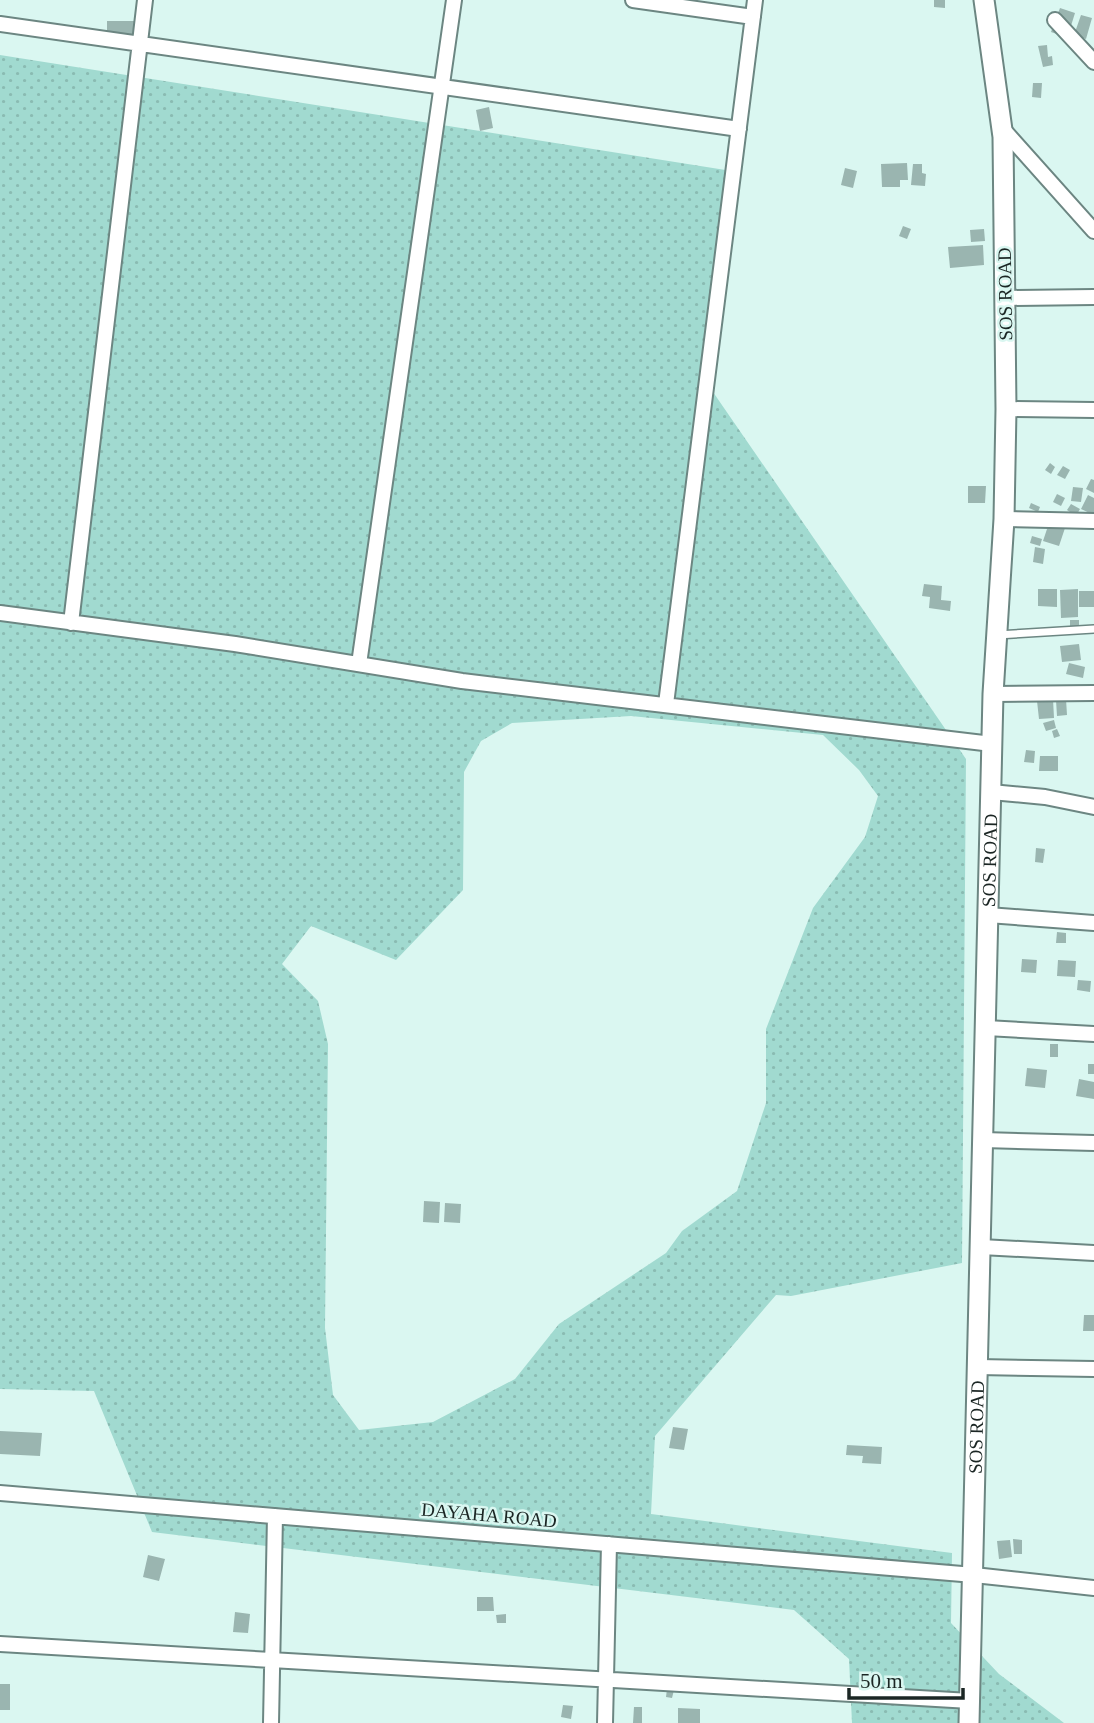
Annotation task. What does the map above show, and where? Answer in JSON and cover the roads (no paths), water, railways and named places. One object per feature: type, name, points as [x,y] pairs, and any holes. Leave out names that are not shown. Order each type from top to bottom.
[{"type":"street","points":[[71,623],[145,0]]},
{"type":"street","points":[[359,664],[454,0]]},
{"type":"street","points":[[633,0],[753,17]]},
{"type":"street","points":[[666,704],[755,0]]},
{"type":"street","name":"SOS ROAD","points":[[969,1723],[993,694],[1004,519],[1006,409],[1001,127],[984,0]]},
{"type":"street","points":[[1055,20],[1094,62]]},
{"type":"street","points":[[0,24],[739,129]]},
{"type":"street","points":[[1001,127],[1094,231]]},
{"type":"street","points":[[1006,298],[1094,297]]},
{"type":"street","points":[[1006,409],[1094,410]]},
{"type":"street","points":[[1004,519],[1094,521]]},
{"type":"street","points":[[0,613],[462,681],[992,744]]},
{"type":"street","points":[[993,694],[1094,692]]},
{"type":"street","points":[[991,792],[1045,797],[1094,807]]},
{"type":"street","points":[[988,915],[1094,923]]},
{"type":"street","points":[[986,1028],[1094,1034]]},
{"type":"street","points":[[983,1140],[1094,1143]]},
{"type":"street","points":[[981,1247],[1094,1253]]},
{"type":"street","points":[[978,1367],[1094,1369]]},
{"type":"street","name":"DAYAHA ROAD","points":[[0,1493],[974,1575],[1094,1588]]},
{"type":"street","points":[[271,1723],[275,1516]]},
{"type":"street","points":[[605,1723],[609,1544]]},
{"type":"street","points":[[0,1644],[970,1702]]},
{"type":"lane","points":[[996,635],[1094,629]]}]
